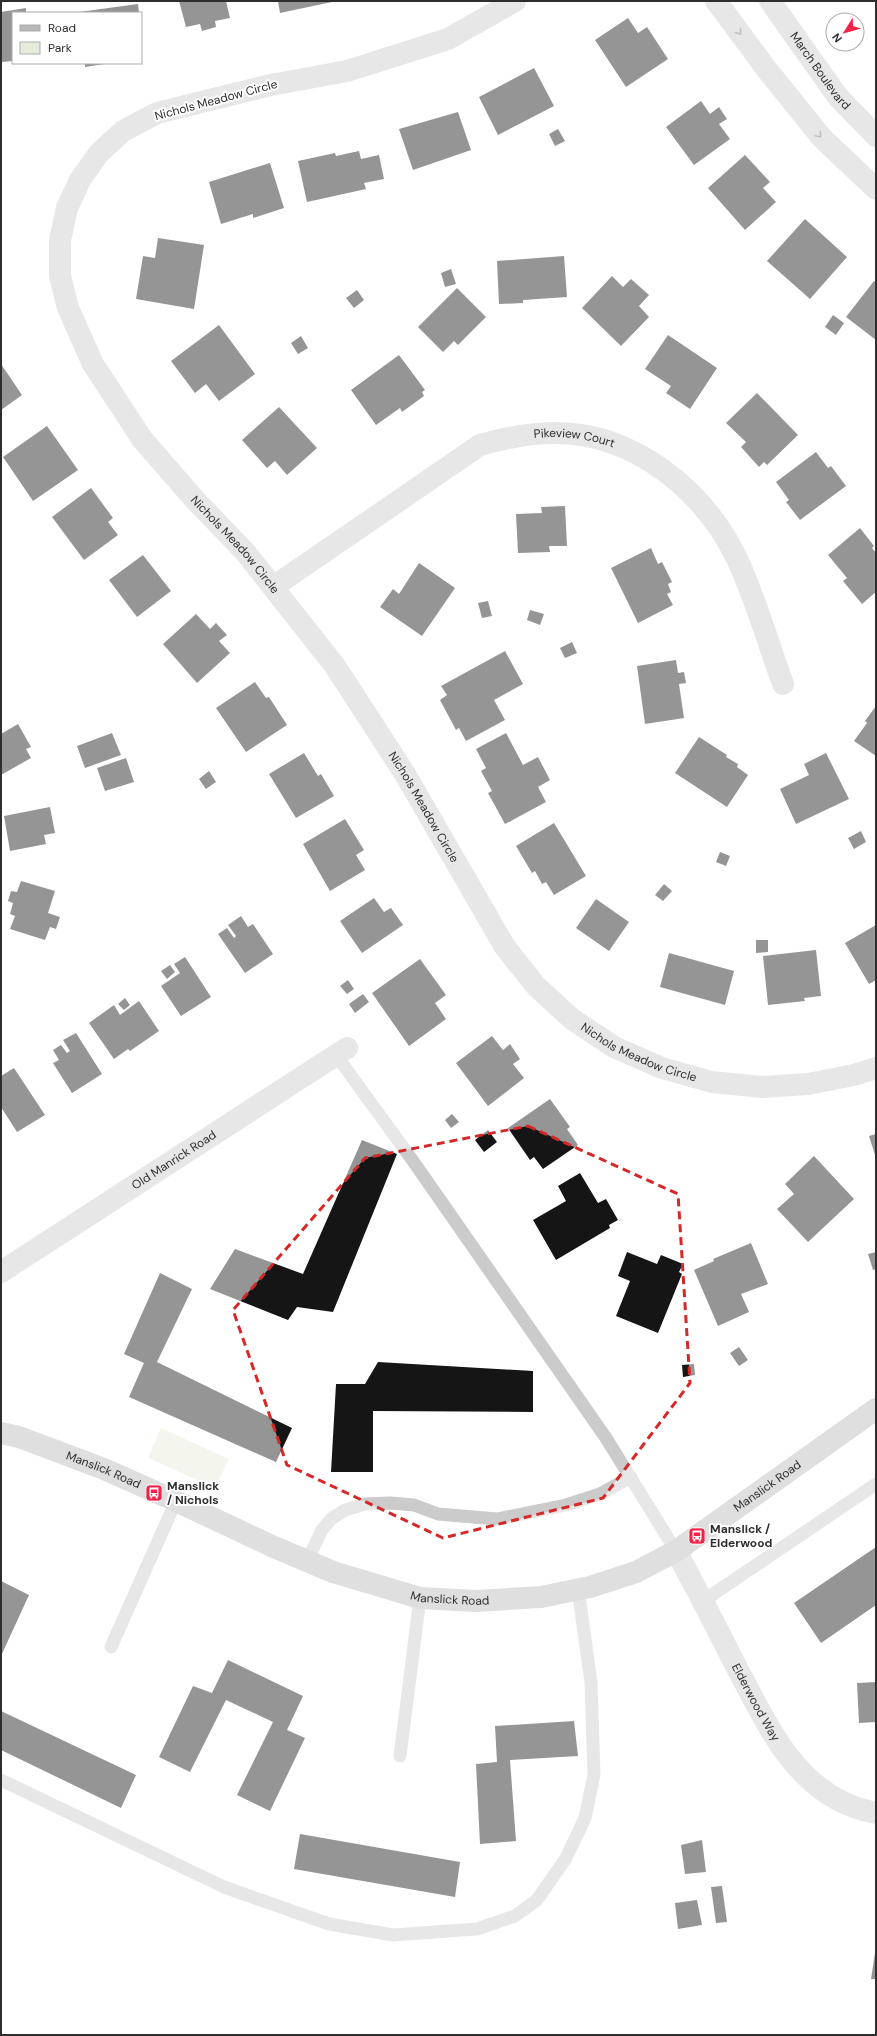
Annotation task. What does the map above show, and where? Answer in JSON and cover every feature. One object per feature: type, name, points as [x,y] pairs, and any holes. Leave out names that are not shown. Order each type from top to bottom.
[{"type":"main road","name":"Manslick Road","points":[[1,1433],[19,1437],[104,1469],[274,1547],[333,1572],[420,1598],[476,1601],[541,1597],[590,1587],[636,1572],[676,1551],[876,1409]]},
{"type":"street","name":"Nichols Meadow Circle","points":[[515,1],[448,40],[347,71],[270,85],[157,113],[123,131],[99,153],[80,180],[67,208],[60,240],[60,276],[68,308],[92,364],[142,439],[196,501],[246,553],[335,666],[397,762],[505,947],[536,986],[572,1019],[614,1047],[662,1068],[712,1082],[762,1087],[808,1084],[854,1075],[876,1068]]},
{"type":"street","points":[[716,1],[822,138],[876,189]]},
{"type":"street","name":"March Boulevard","points":[[770,1],[804,52],[838,97],[876,136]]},
{"type":"street","name":"Pikeview Court","points":[[273,587],[480,445],[525,434],[556,433],[595,438],[634,451],[671,474],[701,502],[722,531],[737,559],[783,684]]},
{"type":"street","name":"Old Manrick Road","points":[[1,1272],[342,1051]]},
{"type":"street","name":"Elderwood Way","points":[[676,1551],[757,1706],[776,1738],[804,1774],[825,1792],[844,1803],[876,1814]]},
{"type":"lane","points":[[342,1051],[606,1438],[676,1551]]},
{"type":"lane","points":[[307,1561],[322,1530],[331,1519],[345,1510],[365,1504],[390,1503],[414,1505],[438,1514],[497,1519],[566,1505],[600,1494],[631,1478]]},
{"type":"lane","points":[[703,1601],[876,1484]]},
{"type":"lane","points":[[111,1647],[176,1501]]},
{"type":"lane","points":[[1,1780],[224,1887],[329,1924],[393,1935],[477,1929],[515,1916],[537,1900],[566,1858],[585,1818],[594,1775],[591,1689],[578,1589]]},
{"type":"lane","points":[[400,1756],[420,1598]]},
{"type":"highlighted area","points":[[528,1126],[678,1194],[690,1383],[603,1498],[443,1538],[287,1465],[233,1310],[365,1158]]},
{"type":"green space","points":[[161,1428],[229,1459],[215,1488],[148,1458]]},
{"type":"building","points":[[179,1],[226,1],[230,18],[215,21],[216,27],[202,31],[200,24],[186,27]]},
{"type":"building","points":[[278,1],[332,1],[332,2],[280,13]]},
{"type":"building","points":[[138,4],[139,12],[79,12]]},
{"type":"building","points":[[26,8],[26,12],[12,12],[12,61],[2,62],[1,12]]},
{"type":"building","points":[[628,18],[638,33],[647,27],[668,59],[626,87],[595,40]]},
{"type":"building","points":[[85,64],[104,64],[85,67]]},
{"type":"building","points":[[534,68],[554,106],[498,135],[479,97]]},
{"type":"building","points":[[701,101],[710,114],[719,107],[727,119],[719,124],[730,139],[694,165],[666,127]]},
{"type":"building","points":[[458,112],[471,150],[413,170],[399,129]]},
{"type":"building","points":[[558,129],[565,141],[555,146],[549,134]]},
{"type":"building","points":[[359,151],[361,159],[379,155],[384,179],[364,183],[366,189],[307,202],[298,161],[335,153],[336,156]]},
{"type":"building","points":[[745,155],[770,182],[763,188],[776,202],[745,230],[708,188]]},
{"type":"building","points":[[270,163],[284,208],[253,218],[253,214],[221,224],[209,182]]},
{"type":"building","points":[[805,219],[847,257],[810,299],[767,261]]},
{"type":"building","points":[[158,238],[204,245],[194,309],[136,299],[143,256],[155,258]]},
{"type":"building","points":[[564,256],[567,297],[523,300],[523,303],[499,304],[497,261]]},
{"type":"building","points":[[451,269],[456,284],[445,287],[441,273]]},
{"type":"building","points":[[612,276],[623,287],[631,279],[649,295],[639,306],[649,317],[621,346],[582,308]]},
{"type":"building","points":[[874,281],[876,283],[876,340],[846,317]]},
{"type":"building","points":[[457,288],[486,317],[458,345],[454,341],[443,352],[418,327]]},
{"type":"building","points":[[357,290],[364,300],[354,308],[346,298]]},
{"type":"building","points":[[833,315],[844,323],[836,335],[825,327]]},
{"type":"building","points":[[219,325],[255,374],[219,401],[206,384],[195,393],[171,361]]},
{"type":"building","points":[[668,335],[717,368],[690,409],[666,393],[671,386],[645,369]]},
{"type":"building","points":[[301,336],[308,348],[298,354],[291,343]]},
{"type":"building","points":[[399,355],[425,390],[422,392],[424,396],[402,412],[400,408],[376,425],[351,390]]},
{"type":"building","points":[[1,364],[22,395],[1,410]]},
{"type":"building","points":[[757,393],[798,435],[767,465],[764,462],[759,467],[741,447],[746,442],[726,423]]},
{"type":"building","points":[[279,407],[317,448],[287,475],[275,461],[267,468],[242,440]]},
{"type":"building","points":[[47,426],[78,470],[33,501],[3,457]]},
{"type":"building","points":[[816,452],[828,468],[831,466],[846,486],[800,520],[786,502],[789,500],[776,482]]},
{"type":"building","points":[[91,488],[113,518],[108,522],[118,535],[84,560],[52,517]]},
{"type":"building","points":[[565,506],[567,546],[549,546],[550,552],[518,553],[516,514],[542,513],[541,507]]},
{"type":"building","points":[[860,528],[874,546],[872,548],[876,553],[876,592],[862,604],[843,581],[847,578],[828,555]]},
{"type":"building","points":[[651,548],[658,564],[662,562],[672,582],[668,584],[671,592],[667,594],[673,605],[638,623],[611,568]]},
{"type":"building","points":[[143,555],[171,591],[137,617],[109,580]]},
{"type":"building","points":[[419,563],[455,588],[422,636],[380,607],[393,589],[399,594]]},
{"type":"building","points":[[488,601],[492,616],[482,618],[478,603]]},
{"type":"building","points":[[530,610],[544,614],[540,625],[527,620]]},
{"type":"building","points":[[196,614],[210,629],[216,623],[227,635],[219,641],[230,653],[197,683],[163,644]]},
{"type":"building","points":[[572,642],[577,653],[565,658],[560,648]]},
{"type":"building","points":[[505,651],[523,684],[494,700],[505,720],[466,741],[459,728],[456,730],[440,700],[447,695],[441,686]]},
{"type":"building","points":[[676,660],[678,673],[684,672],[686,683],[679,684],[684,718],[645,724],[637,666]]},
{"type":"building","points":[[255,682],[266,698],[269,697],[287,725],[246,752],[216,708]]},
{"type":"building","points":[[876,706],[876,756],[854,741],[867,723],[865,721]]},
{"type":"building","points":[[18,724],[31,747],[26,749],[31,758],[1,775],[1,734]]},
{"type":"building","points":[[112,733],[121,755],[85,768],[77,746]]},
{"type":"building","points":[[506,733],[523,765],[538,757],[550,780],[538,787],[546,802],[505,824],[488,793],[492,791],[481,771],[486,768],[476,749]]},
{"type":"building","points":[[699,737],[727,755],[726,757],[738,764],[737,767],[748,775],[727,807],[675,773]]},
{"type":"building","points":[[304,753],[318,776],[321,774],[334,796],[296,818],[269,774]]},
{"type":"building","points":[[826,753],[849,799],[796,824],[780,789],[809,775],[804,764]]},
{"type":"building","points":[[126,758],[134,782],[105,791],[97,768]]},
{"type":"building","points":[[209,771],[216,782],[206,789],[199,779]]},
{"type":"building","points":[[50,807],[55,833],[44,835],[46,844],[10,851],[4,816]]},
{"type":"building","points":[[345,819],[364,850],[356,855],[365,870],[330,891],[303,844]]},
{"type":"building","points":[[554,823],[586,876],[554,895],[546,882],[542,884],[535,871],[532,873],[516,846]]},
{"type":"building","points":[[861,831],[866,842],[854,849],[848,838]]},
{"type":"building","points":[[720,852],[730,856],[726,866],[716,862]]},
{"type":"building","points":[[21,881],[55,891],[48,913],[60,917],[56,929],[50,927],[45,940],[10,929],[15,916],[10,914],[13,903],[8,901],[11,891],[17,892]]},
{"type":"building","points":[[664,884],[672,891],[663,901],[655,895]]},
{"type":"building","points":[[374,898],[384,912],[391,908],[403,925],[362,953],[340,921]]},
{"type":"building","points":[[596,899],[629,922],[609,951],[576,928]]},
{"type":"building","points":[[241,916],[248,927],[253,924],[273,954],[245,973],[218,934],[227,928],[234,938],[236,936],[228,925]]},
{"type":"building","points":[[876,925],[876,980],[869,984],[845,943]]},
{"type":"building","points":[[756,940],[768,940],[768,952],[756,953]]},
{"type":"building","points":[[816,950],[821,996],[804,998],[805,1001],[768,1005],[763,956]]},
{"type":"building","points":[[669,953],[734,971],[725,1005],[660,987]]},
{"type":"building","points":[[185,957],[211,997],[181,1016],[161,986],[180,973],[174,964]]},
{"type":"building","points":[[420,959],[446,995],[435,1003],[446,1019],[409,1046],[372,993]]},
{"type":"building","points":[[170,965],[175,972],[167,979],[161,971]]},
{"type":"building","points":[[348,980],[354,989],[347,994],[340,986]]},
{"type":"building","points":[[363,994],[369,1002],[355,1013],[349,1004]]},
{"type":"building","points":[[125,998],[130,1005],[124,1010],[118,1004]]},
{"type":"building","points":[[139,1001],[159,1031],[130,1051],[128,1049],[114,1059],[89,1023],[114,1005],[120,1015]]},
{"type":"building","points":[[76,1033],[102,1074],[72,1093],[53,1063],[59,1060],[53,1050],[61,1045],[67,1053],[70,1051],[63,1040]]},
{"type":"building","points":[[492,1036],[503,1050],[510,1044],[520,1059],[513,1064],[524,1078],[488,1106],[456,1063]]},
{"type":"building","points":[[14,1068],[45,1115],[17,1132],[1,1107],[1,1076]]},
{"type":"building","points":[[550,1099],[570,1127],[567,1129],[578,1145],[543,1169],[534,1157],[530,1160],[508,1128]]},
{"type":"building","points":[[452,1114],[459,1122],[451,1128],[445,1120]]},
{"type":"building","points":[[488,1130],[497,1142],[484,1152],[475,1140]]},
{"type":"building","points":[[876,1134],[876,1158],[869,1136]]},
{"type":"building","points":[[362,1140],[397,1154],[333,1312],[297,1307],[288,1320],[210,1289],[235,1249],[303,1274]]},
{"type":"building","points":[[814,1156],[854,1199],[808,1242],[777,1209],[794,1194],[785,1184]]},
{"type":"building","points":[[580,1173],[598,1203],[606,1199],[618,1220],[609,1225],[610,1228],[556,1260],[533,1220],[566,1201],[558,1186]]},
{"type":"building","points":[[751,1243],[768,1284],[741,1294],[749,1312],[718,1326],[694,1270],[714,1261],[713,1259]]},
{"type":"building","points":[[627,1252],[657,1264],[661,1255],[683,1264],[679,1272],[682,1274],[658,1333],[616,1316],[630,1281],[618,1276]]},
{"type":"building","points":[[876,1252],[876,1269],[873,1270],[868,1254]]},
{"type":"building","points":[[160,1273],[192,1289],[157,1362],[292,1428],[276,1462],[129,1397],[144,1363],[124,1354]]},
{"type":"building","points":[[739,1347],[748,1360],[739,1366],[730,1353]]},
{"type":"building","points":[[378,1362],[533,1371],[533,1412],[373,1411],[373,1472],[331,1472],[336,1384],[365,1384]]},
{"type":"building","points":[[694,1364],[695,1375],[683,1377],[682,1365]]},
{"type":"building","points":[[876,1547],[876,1605],[821,1643],[794,1603]]},
{"type":"building","points":[[1,1581],[29,1595],[1,1656]]},
{"type":"building","points":[[228,1660],[303,1696],[287,1730],[305,1738],[270,1811],[237,1795],[273,1722],[226,1700],[190,1772],[159,1757],[193,1686],[212,1693]]},
{"type":"building","points":[[876,1682],[876,1722],[859,1723],[857,1683]]},
{"type":"building","points":[[1,1711],[136,1775],[121,1808],[1,1750]]},
{"type":"building","points":[[574,1721],[578,1756],[510,1760],[516,1841],[480,1844],[476,1764],[497,1762],[495,1726]]},
{"type":"building","points":[[300,1834],[460,1862],[455,1897],[294,1869]]},
{"type":"building","points":[[702,1840],[706,1872],[685,1874],[681,1845]]},
{"type":"building","points":[[722,1886],[727,1922],[716,1923],[711,1887]]},
{"type":"building","points":[[697,1900],[702,1925],[678,1929],[675,1903]]},
{"type":"building","points":[[875,1953],[876,1979],[871,1979]]},
{"type":"place","name":"Manslick / Nichols","points":[[154,1493]]},
{"type":"place","name":"Manslick / Elderwood","points":[[697,1536]]}]
